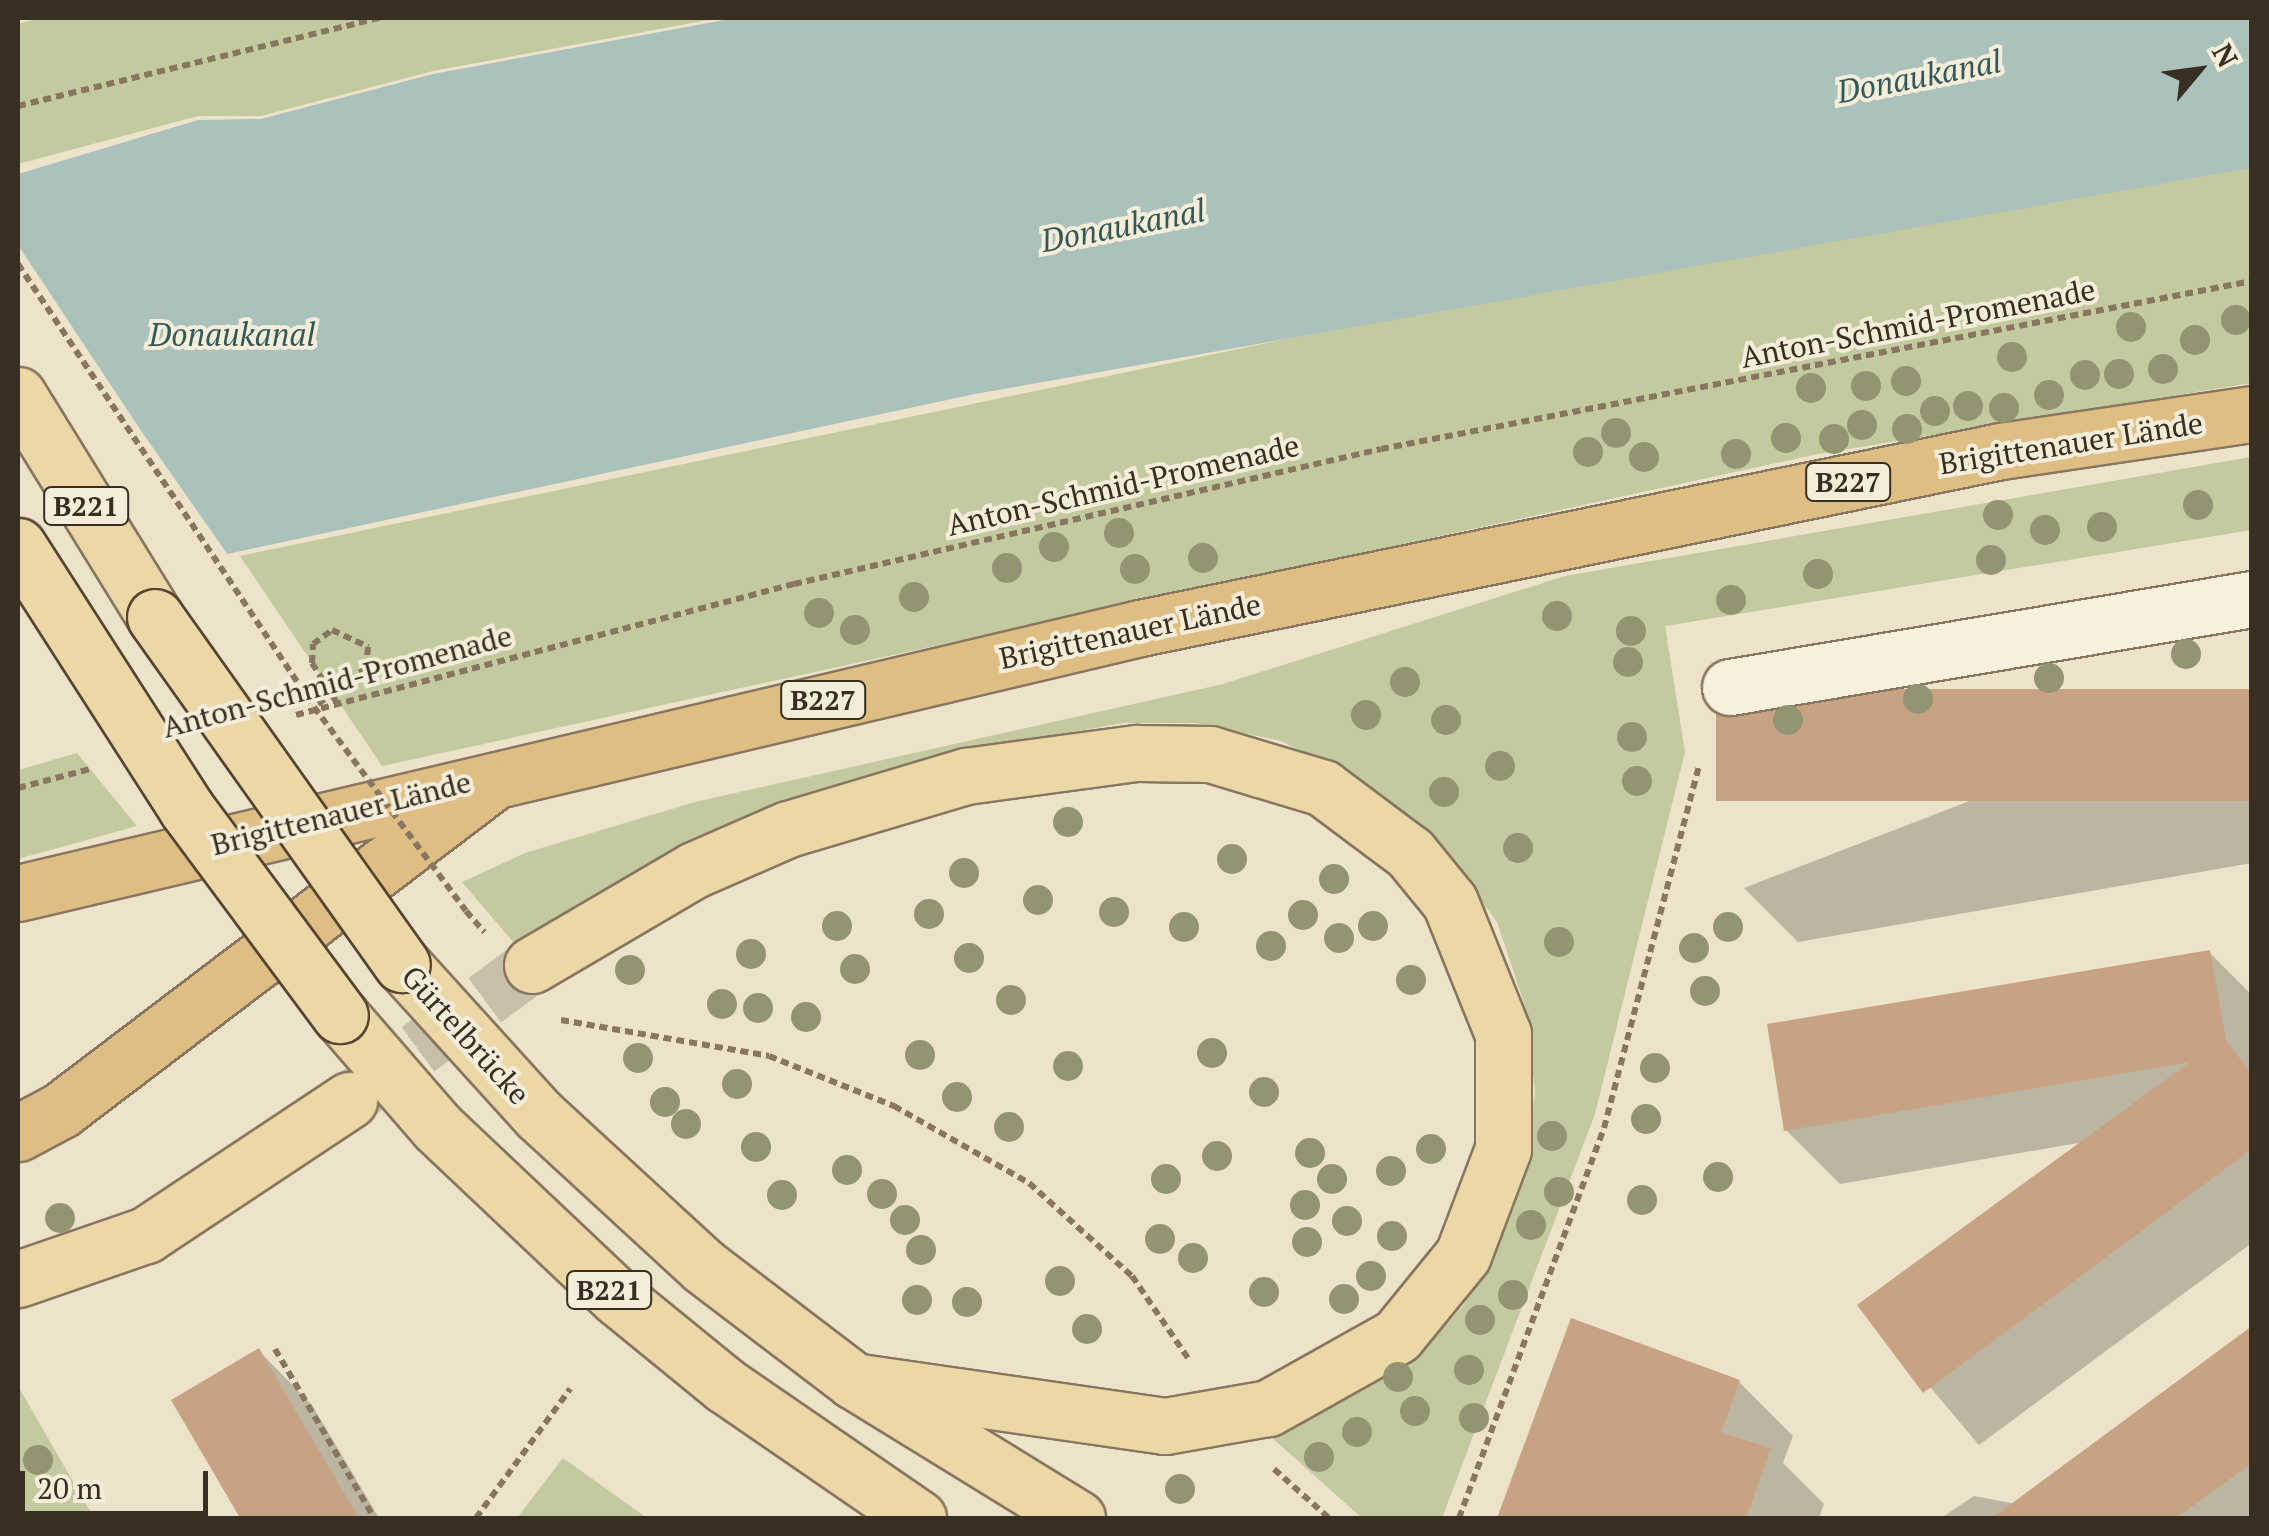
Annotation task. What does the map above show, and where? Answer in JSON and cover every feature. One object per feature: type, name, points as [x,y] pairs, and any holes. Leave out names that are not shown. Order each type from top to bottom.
[{"type":"highway","name":"Brigittenauer Lände","points":[[18,893],[506,772],[1448,563],[2001,451],[2252,414]]},
{"type":"highway","points":[[18,1133],[61,1110],[506,772]]},
{"type":"main road","name":"Gürtelbrücke","points":[[18,395],[240,746],[402,964],[616,1191],[854,1381],[1077,1518]]},
{"type":"main road","name":"B221","points":[[18,546],[186,808],[340,1015],[438,1127],[618,1298],[726,1386],[918,1518]]},
{"type":"main road","points":[[532,965],[677,879],[788,829],[966,776],[1137,752],[1210,754],[1323,788],[1410,852],[1450,902],[1502,1034],[1502,1150],[1463,1255],[1398,1336],[1268,1408],[1166,1426],[854,1381]]},
{"type":"main road","points":[[18,1279],[146,1235],[349,1100]]},
{"type":"street","points":[[1730,688],[2252,600]]},
{"type":"path","points":[[18,106],[380,18]]},
{"type":"path","points":[[18,264],[314,707],[466,911]]},
{"type":"path","name":"Anton-Schmid-Promenade","points":[[285,718],[794,584],[1381,449],[2252,281]]},
{"type":"path","points":[[314,707],[366,668],[368,647],[332,630],[313,644],[312,663],[338,704]]},
{"type":"path","points":[[18,788],[113,763]]},
{"type":"path","points":[[1458,1518],[1604,1128],[1699,767]]},
{"type":"path","points":[[562,1020],[769,1056],[911,1116],[1028,1183],[1132,1276],[1202,1378]]},
{"type":"path","points":[[276,1350],[374,1518]]},
{"type":"path","points":[[476,1518],[570,1389]]},
{"type":"path","points":[[1261,1457],[1329,1518]]},
{"type":"green space","points":[[39,18],[719,18],[433,71],[261,116],[198,116],[18,164],[18,24]]},
{"type":"green space","points":[[2251,168],[2251,383],[1818,454],[382,766],[240,556],[1397,316]]},
{"type":"green space","points":[[2251,457],[2251,530],[1665,626],[1685,752],[1595,1114],[1442,1518],[1362,1518],[1270,1436],[1408,1366],[1462,1307],[1500,1243],[1524,1170],[1535,1093],[1527,1012],[1497,922],[1434,837],[1370,786],[1281,741],[1196,723],[1123,723],[952,753],[828,787],[721,829],[514,943],[462,882],[525,853],[695,802],[1223,684],[1565,576]]},
{"type":"green space","points":[[77,753],[137,826],[18,859],[18,770]]},
{"type":"green space","points":[[18,1386],[94,1518],[18,1518]]},
{"type":"green space","points":[[563,1458],[647,1518],[517,1518]]},
{"type":"water","name":"Donaukanal","points":[[735,18],[2251,18],[2251,168],[975,394],[227,554],[18,617],[18,174],[198,120],[261,119],[433,74]]},
{"type":"pier","points":[[18,245],[142,432],[230,558],[18,622]]},
{"type":"building","points":[[1716,689],[2252,689],[2252,801],[1716,801]]},
{"type":"building","points":[[2210,950],[2226,1040],[2252,1075],[2252,1149],[1923,1393],[1857,1305],[2190,1062],[1784,1131],[1767,1024]]},
{"type":"building","points":[[1571,1318],[1740,1380],[1721,1433],[1771,1448],[1746,1518],[1497,1518]]},
{"type":"building","points":[[2252,1326],[2252,1463],[2176,1518],[1992,1518]]},
{"type":"building","points":[[259,1348],[359,1518],[240,1518],[171,1400]]},
{"type":"tunnel","points":[[351,1098],[532,965]]}]
